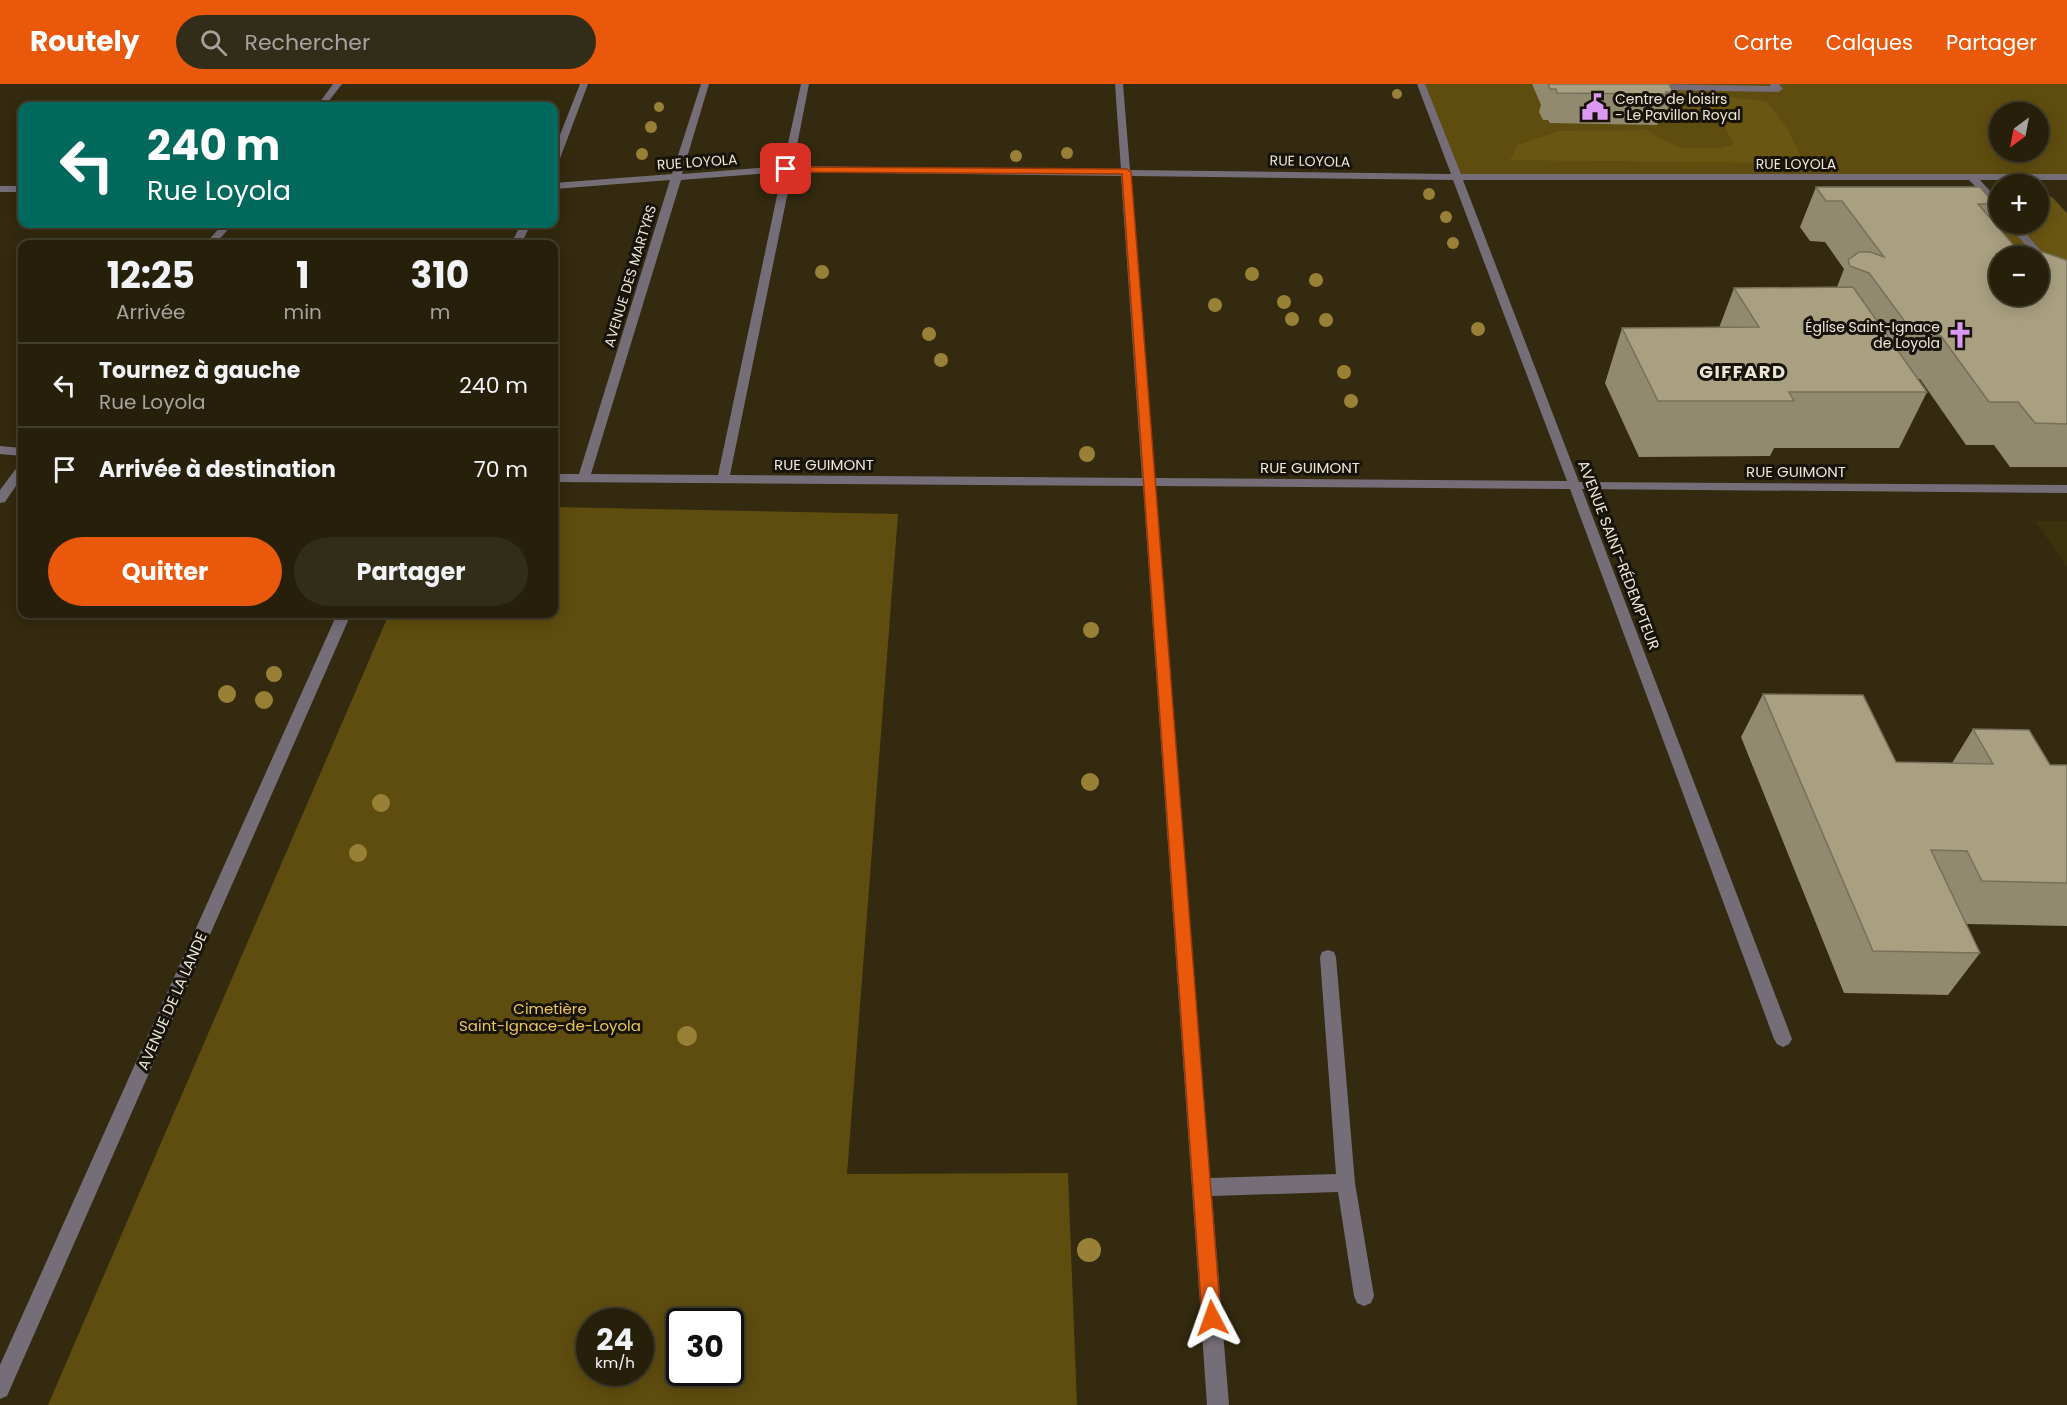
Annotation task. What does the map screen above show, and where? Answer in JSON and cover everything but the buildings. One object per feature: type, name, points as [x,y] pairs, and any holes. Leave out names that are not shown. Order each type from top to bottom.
[{"type":"street","points":[[324,102],[338,84]]},
{"type":"street","points":[[558,151],[584,84]]},
{"type":"street","name":"AVENUE DES MARTYRS","points":[[584,478],[705,84]]},
{"type":"street","points":[[723,480],[805,84]]},
{"type":"street","points":[[1119,84],[1218,1405]]},
{"type":"street","name":"AVENUE SAINT-RÉDEMPTEUR","points":[[1420,84],[1575,486],[1783,1038]]},
{"type":"street","points":[[1655,87],[1778,89],[1774,84]]},
{"type":"street","name":"RUE LOYOLA","points":[[558,186],[786,169],[1456,177],[2067,177]]},
{"type":"street","points":[[1972,177],[1989,196]]},
{"type":"street","points":[[0,189],[18,189]]},
{"type":"street","points":[[214,240],[224,228]]},
{"type":"street","points":[[2021,234],[2067,287]]},
{"type":"street","points":[[0,450],[18,452]]},
{"type":"street","points":[[0,499],[18,474]]},
{"type":"street","name":"RUE GUIMONT","points":[[558,478],[2067,489]]},
{"type":"street","name":"AVENUE DE LA LANDE","points":[[0,1389],[342,618]]},
{"type":"street","points":[[1328,957],[1346,1183],[1364,1296]]},
{"type":"street","points":[[1202,1187],[1346,1183]]},
{"type":"shaded area","points":[[1687,90],[1717,96],[1766,101],[1787,128],[1804,163],[1510,160],[1518,145],[1559,131],[1647,130],[1664,141],[1683,148],[1722,148],[1734,144],[1722,123],[1667,116],[1653,92]]},
{"type":"shaded area","points":[[2049,196],[2067,213],[2067,312],[2049,277],[2049,246],[2003,246],[2007,241],[2005,234],[2049,234]]},
{"type":"shaded area","points":[[2035,521],[2067,521],[2067,567]]},
{"type":"green space","points":[[1421,84],[2067,84],[2067,177],[2049,177],[2049,174],[1989,174],[1989,177],[1456,177]]},
{"type":"green space","name":"Cimetière Saint-Ignace-de-Loyola","points":[[558,507],[898,514],[847,1174],[1068,1173],[1077,1405],[48,1405],[387,618],[558,618]]},
{"type":"place","name":"Centre de loisirs - Le Pavillon Royal","points":[[1595,107]]},
{"type":"place","name":"Église Saint-Ignace de Loyola","points":[[1960,335]]},
{"type":"district","name":"GIFFARD","points":[[1743,371]]},
{"type":"route","points":[[786,169],[1127,172],[1212,1318]]}]
